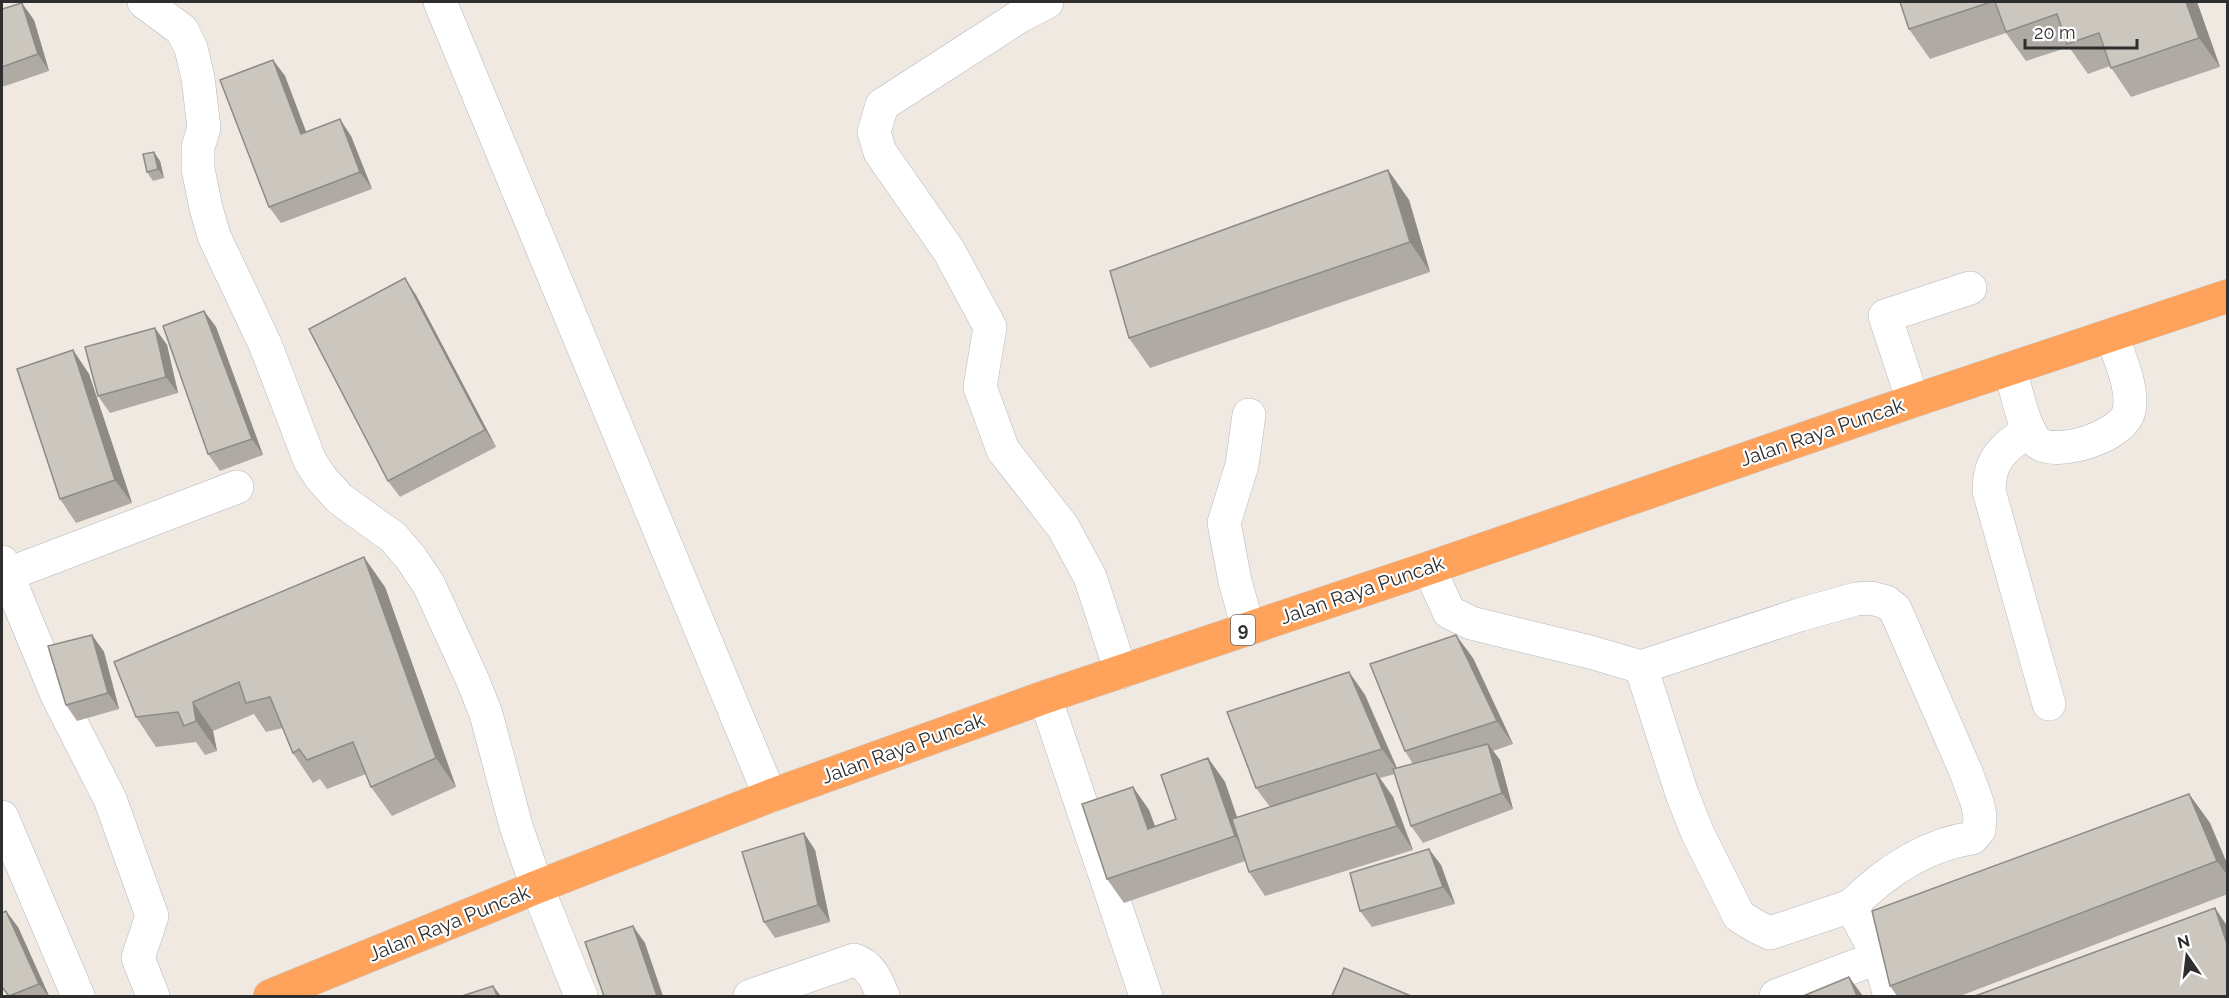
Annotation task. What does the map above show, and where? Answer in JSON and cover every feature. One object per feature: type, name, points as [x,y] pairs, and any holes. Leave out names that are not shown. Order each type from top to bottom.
[{"type":"highway","name":"Jalan Raya Puncak","points":[[270,996],[537,887],[770,796],[1045,697],[1429,568],[1913,400],[2228,296]]},
{"type":"street","points":[[440,2],[770,796]]},
{"type":"street","points":[[155,4],[182,30],[191,48],[198,78],[204,128],[198,147],[198,169],[214,236],[265,344],[310,461],[321,478],[340,498],[393,537],[429,585],[486,714],[516,826],[537,887],[581,996]]},
{"type":"street","points":[[1026,6],[882,105],[874,132],[880,152],[949,251],[990,327],[980,387],[991,421],[1003,450],[1062,527],[1090,577],[1121,672]]},
{"type":"street","points":[[1913,400],[1886,316],[1970,288]]},
{"type":"street","points":[[2010,369],[2029,430],[2037,441],[2046,447],[2060,448],[2110,433],[2124,422],[2129,412],[2128,392],[2112,335]]},
{"type":"street","points":[[1248,628],[1235,581],[1224,523],[1242,465],[1249,415]]},
{"type":"street","points":[[2029,430],[2003,449],[1989,476],[1989,491],[2049,704]]},
{"type":"street","points":[[153,996],[138,958],[152,916],[110,799],[57,695],[4,569],[237,487]]},
{"type":"street","points":[[1429,568],[1449,612],[1471,623],[1641,667],[1799,615],[1856,599],[1871,598],[1886,602],[1895,609],[1966,772],[1980,816],[1979,830],[1972,838],[1955,840],[1926,850],[1875,882],[1851,906],[1770,933],[1756,927],[1739,916],[1698,834],[1682,794],[1641,667]]},
{"type":"street","points":[[1045,697],[1146,996]]},
{"type":"street","points":[[2,817],[78,996]]},
{"type":"street","points":[[1851,906],[1879,957],[1890,996]]},
{"type":"street","points":[[1776,996],[1879,957]]},
{"type":"street","points":[[757,995],[810,986],[854,960],[866,966],[876,978],[883,996]]},
{"type":"building","points":[[1900,2],[1991,2],[1909,29]]},
{"type":"building","points":[[1995,2],[2186,2],[2199,38],[2111,68],[2099,33],[2067,44],[2057,14],[2006,32]]},
{"type":"building","points":[[22,3],[38,54],[2,67],[2,9]]},
{"type":"building","points":[[273,60],[301,134],[340,119],[360,172],[269,207],[220,80]]},
{"type":"building","points":[[154,152],[158,169],[147,172],[143,154]]},
{"type":"building","points":[[1388,170],[1410,242],[1129,338],[1110,271]]},
{"type":"building","points":[[405,278],[485,430],[388,481],[309,329]]},
{"type":"building","points":[[204,311],[252,439],[208,454],[163,326]]},
{"type":"building","points":[[155,328],[166,377],[98,396],[85,347]]},
{"type":"building","points":[[73,350],[115,480],[60,499],[17,369]]},
{"type":"building","points":[[364,557],[436,758],[371,787],[353,742],[307,760],[299,749],[293,753],[270,697],[246,703],[239,682],[193,702],[196,721],[184,726],[178,712],[136,717],[114,662]]},
{"type":"building","points":[[92,635],[108,693],[66,705],[48,646]]},
{"type":"building","points":[[1456,635],[1497,721],[1405,751],[1370,664]]},
{"type":"building","points":[[1349,672],[1382,749],[1256,788],[1227,712]]},
{"type":"building","points":[[1488,744],[1502,793],[1411,826],[1393,769]]},
{"type":"building","points":[[1208,758],[1235,836],[1107,879],[1082,804],[1133,787],[1148,829],[1176,819],[1161,775]]},
{"type":"building","points":[[1376,773],[1397,826],[1249,872],[1232,819]]},
{"type":"building","points":[[2189,794],[2217,861],[1890,986],[1872,911]]},
{"type":"building","points":[[804,833],[818,905],[764,922],[742,852]]},
{"type":"building","points":[[1429,849],[1443,887],[1360,911],[1350,873]]},
{"type":"building","points":[[2215,908],[2228,947],[2228,996],[1975,996]]},
{"type":"building","points":[[6,911],[39,984],[9,996],[2,987],[2,913]]},
{"type":"building","points":[[633,926],[657,996],[604,996],[585,942]]},
{"type":"building","points":[[1344,968],[1411,996],[1332,996]]},
{"type":"building","points":[[1849,977],[1857,996],[1803,996]]},
{"type":"building","points":[[493,986],[497,996],[462,996]]}]
